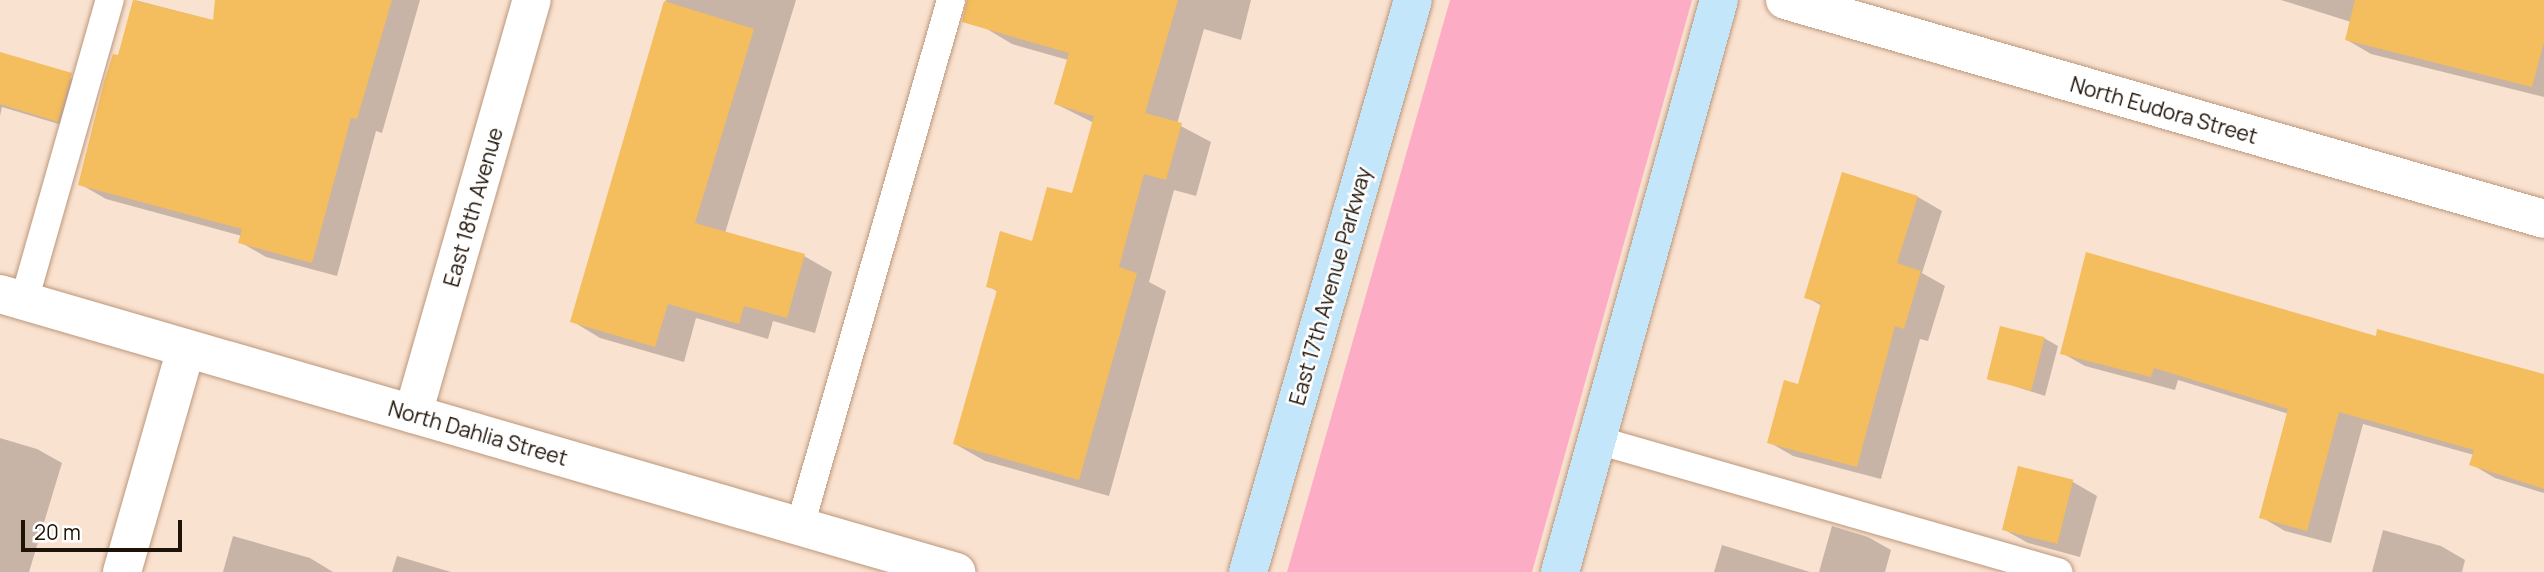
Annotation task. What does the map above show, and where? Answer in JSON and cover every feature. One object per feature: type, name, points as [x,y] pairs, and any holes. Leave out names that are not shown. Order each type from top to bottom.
[{"type":"main road","name":"East 17th Avenue Parkway","points":[[1248,572],[1413,0]]},
{"type":"main road","points":[[1560,572],[1719,0]]},
{"type":"street","name":"East 18th Avenue","points":[[413,414],[532,0]]},
{"type":"street","name":"North Eudora Street","points":[[1785,0],[2544,219]]},
{"type":"street","name":"North Dahlia Street","points":[[12,297],[956,572]]},
{"type":"street","points":[[122,572],[186,349]]},
{"type":"lane","points":[[12,297],[110,0]]},
{"type":"lane","points":[[800,526],[951,0]]},
{"type":"lane","points":[[1597,440],[2058,572]]},
{"type":"shaded area","points":[[1450,0],[1692,0],[1532,572],[1287,572]]},
{"type":"building","points":[[133,0],[213,20],[215,0],[392,0],[357,119],[351,118],[312,263],[238,243],[242,229],[78,185],[104,82],[113,54],[118,55]]},
{"type":"building","points":[[967,0],[1178,0],[1145,113],[1182,123],[1166,180],[1144,174],[1119,267],[1137,273],[1079,480],[953,444],[997,290],[986,287],[1000,231],[1032,241],[1047,187],[1072,193],[1094,116],[1054,104],[1069,53],[962,22]]},
{"type":"building","points":[[2355,0],[2544,0],[2544,42],[2532,87],[2345,40]]},
{"type":"building","points":[[664,1],[754,29],[695,223],[805,254],[787,318],[744,306],[739,324],[668,304],[655,347],[570,322]]},
{"type":"building","points":[[0,52],[72,73],[58,122],[0,104]]},
{"type":"building","points":[[1842,172],[1918,196],[1897,263],[1921,271],[1904,329],[1895,326],[1857,467],[1767,443],[1784,380],[1798,384],[1821,303],[1804,298]]},
{"type":"building","points":[[2086,252],[2376,336],[2377,329],[2544,374],[2544,489],[2469,465],[2474,450],[2339,412],[2307,531],[2259,518],[2288,409],[2154,368],[2151,377],[2060,354]]},
{"type":"building","points":[[2000,326],[2045,337],[2031,390],[1987,379]]},
{"type":"building","points":[[2018,466],[2073,480],[2057,544],[2002,530]]}]
